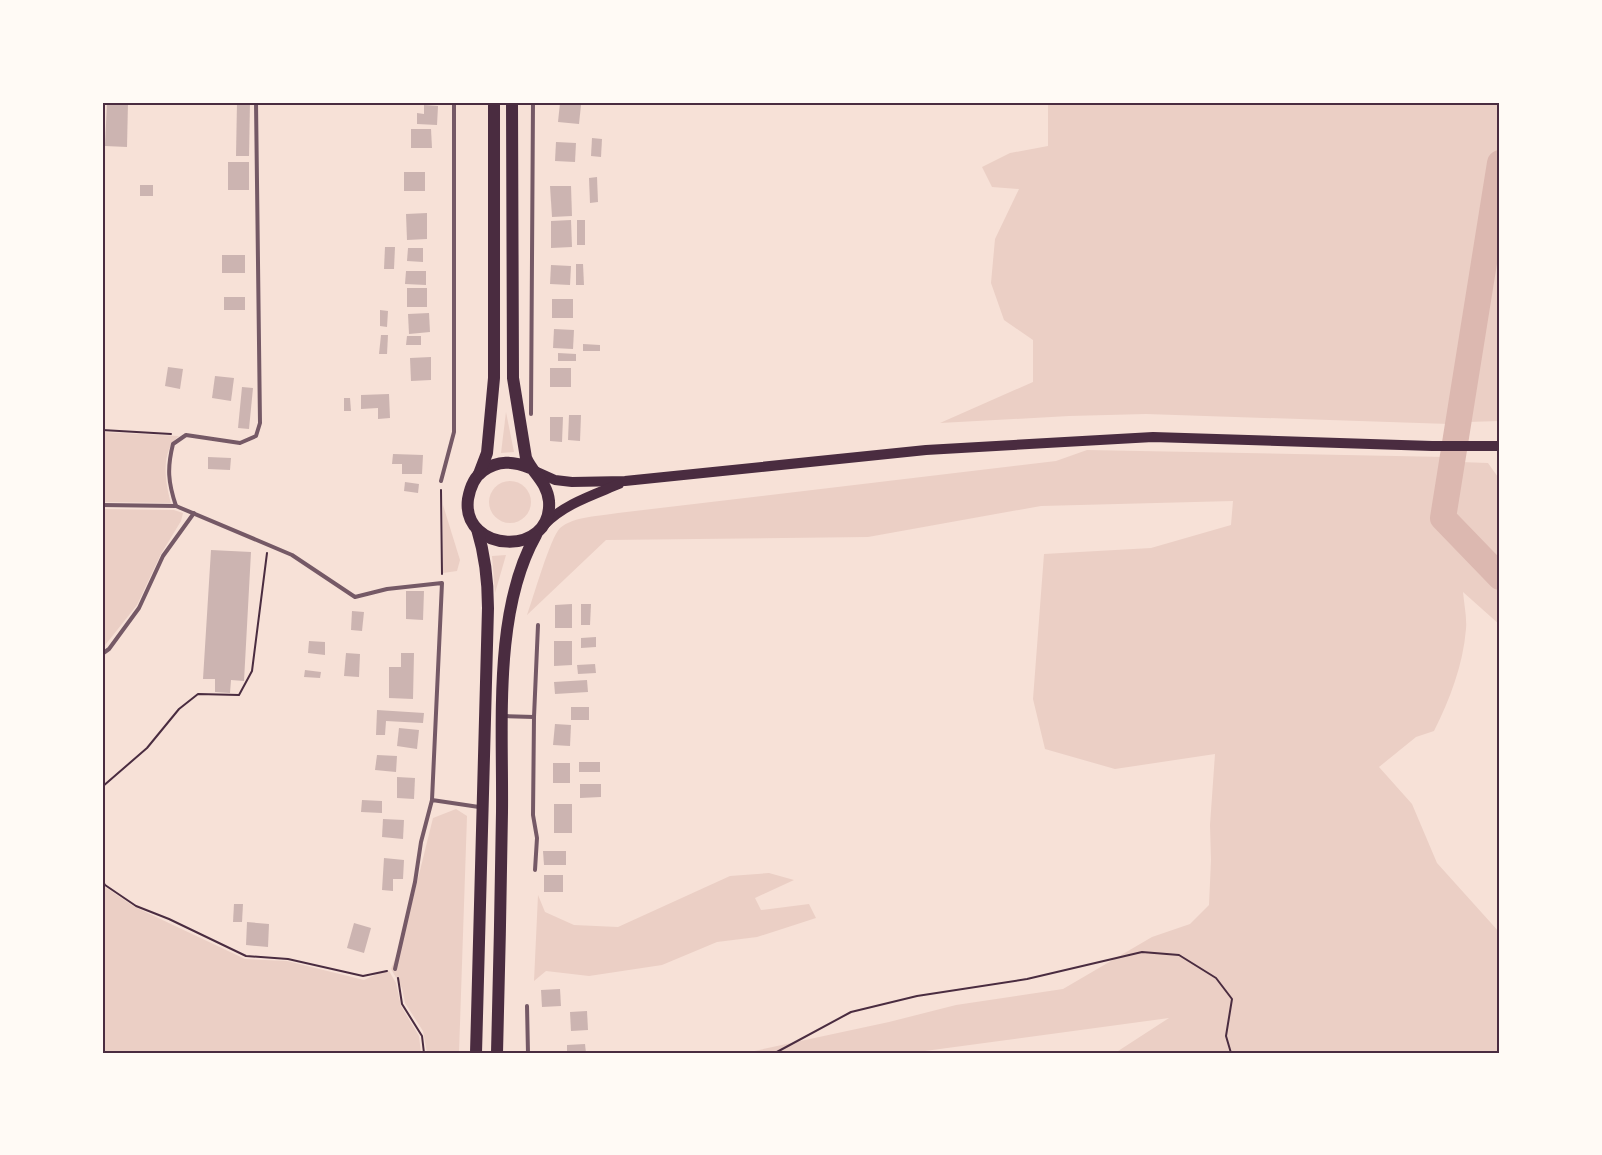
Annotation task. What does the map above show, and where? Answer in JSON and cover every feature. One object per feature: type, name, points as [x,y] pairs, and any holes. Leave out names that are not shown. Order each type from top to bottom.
[{"type":"main road","points":[[476,1053],[488,580],[483,551],[477,529],[470,516],[468,502],[470,488],[487,453],[494,378],[494,102]]},
{"type":"main road","points":[[497,1053],[504,653],[514,587],[524,555],[549,509],[547,490],[533,470],[523,446],[513,378],[512,102]]},
{"type":"main road","points":[[478,474],[490,466],[511,462],[555,480],[625,481],[926,450],[1153,437],[1500,446]]},
{"type":"main road","points":[[477,529],[498,542],[508,543],[527,539],[551,517],[574,503],[625,481]]},
{"type":"lane","points":[[176,506],[170,488],[168,465],[173,444],[186,435],[240,443],[256,436],[260,423],[256,102]]},
{"type":"lane","points":[[441,481],[454,432],[454,102]]},
{"type":"lane","points":[[531,414],[534,102]]},
{"type":"lane","points":[[102,505],[176,506],[292,555],[356,597],[387,589],[442,583],[432,800],[395,969]]},
{"type":"lane","points":[[102,654],[109,650],[139,608],[163,556],[194,513]]},
{"type":"lane","points":[[535,870],[537,838],[532,815],[538,625]]},
{"type":"lane","points":[[503,716],[534,717]]},
{"type":"lane","points":[[432,800],[483,807]]},
{"type":"lane","points":[[527,1006],[528,1053]]},
{"type":"path","points":[[102,430],[186,435]]},
{"type":"path","points":[[441,481],[442,583]]},
{"type":"path","points":[[102,787],[147,748],[179,709],[198,694],[240,695],[252,671],[268,544]]},
{"type":"path","points":[[102,880],[105,885],[136,906],[169,919],[246,956],[288,959],[363,976],[395,969],[402,1004],[422,1036],[424,1053]]},
{"type":"path","points":[[775,1053],[851,1012],[917,996],[1027,979],[1142,952],[1179,955],[1216,978],[1232,999],[1226,1036],[1231,1053]]},
{"type":"shaded area","points":[[1048,102],[1500,102],[1500,134],[1449,424],[1146,414],[940,423],[1033,382],[1033,340],[1004,320],[991,283],[995,239],[1019,189],[992,187],[982,167],[1010,153],[1048,146]]},
{"type":"shaded area","points":[[1500,230],[1500,421],[1467,422]]},
{"type":"shaded area","points":[[506,412],[514,452],[501,453]]},
{"type":"shaded area","points":[[102,432],[179,436],[173,442],[167,458],[166,477],[171,503],[102,502]]},
{"type":"shaded area","points":[[1087,450],[1446,457],[1455,488],[1460,462],[1488,463],[1500,480],[1500,625],[1463,592],[1466,629],[1462,656],[1455,682],[1440,719],[1434,731],[1416,737],[1379,767],[1412,804],[1437,863],[1500,933],[1500,1053],[1115,1053],[1169,1018],[910,1053],[745,1053],[956,1005],[1063,989],[1152,937],[1190,924],[1209,905],[1210,825],[1215,754],[1115,769],[1045,749],[1033,699],[1044,554],[1151,548],[1231,525],[1233,501],[1041,506],[868,537],[606,540],[527,615],[556,534],[566,524],[588,517],[1056,461]]},
{"type":"shaded area","points":[[510,481],[525,487],[531,502],[525,517],[510,523],[495,517],[489,502],[495,487]]},
{"type":"shaded area","points":[[443,505],[460,560],[457,571],[443,573]]},
{"type":"shaded area","points":[[102,509],[174,510],[183,513],[137,605],[102,649]]},
{"type":"shaded area","points":[[506,555],[495,593],[492,556]]},
{"type":"shaded area","points":[[456,809],[467,816],[459,1053],[427,1053],[423,1031],[405,1003],[402,988],[391,969],[403,939],[433,818]]},
{"type":"shaded area","points":[[769,873],[794,880],[755,898],[761,910],[809,904],[816,918],[757,937],[717,942],[662,965],[589,976],[546,971],[534,981],[538,895],[545,912],[574,925],[618,927],[730,876]]},
{"type":"shaded area","points":[[102,885],[135,907],[245,959],[287,961],[364,980],[386,970],[389,971],[396,983],[401,1006],[419,1036],[421,1053],[102,1053]]},
{"type":"building","points":[[107,102],[128,102],[127,147],[105,146]]},
{"type":"building","points":[[237,102],[250,102],[249,156],[236,156]]},
{"type":"building","points":[[560,103],[581,105],[579,124],[558,122]]},
{"type":"building","points":[[424,105],[438,106],[437,125],[417,124],[417,113],[424,114]]},
{"type":"building","points":[[411,129],[431,129],[432,148],[411,148]]},
{"type":"building","points":[[592,138],[602,139],[601,157],[591,156]]},
{"type":"building","points":[[556,142],[576,143],[575,162],[555,161]]},
{"type":"building","points":[[228,162],[249,162],[249,190],[228,190]]},
{"type":"building","points":[[404,172],[425,172],[425,191],[404,191]]},
{"type":"building","points":[[597,177],[598,202],[590,203],[589,178]]},
{"type":"building","points":[[140,185],[153,185],[153,196],[140,196]]},
{"type":"building","points":[[550,186],[571,186],[572,216],[552,217]]},
{"type":"building","points":[[427,213],[427,239],[407,240],[406,214]]},
{"type":"building","points":[[571,220],[572,247],[551,248],[551,221]]},
{"type":"building","points":[[577,220],[585,220],[585,245],[577,245]]},
{"type":"building","points":[[385,247],[395,247],[394,269],[384,269]]},
{"type":"building","points":[[408,248],[423,248],[423,262],[407,261]]},
{"type":"building","points":[[222,255],[245,255],[245,273],[222,273]]},
{"type":"building","points":[[576,264],[583,264],[584,285],[576,285]]},
{"type":"building","points":[[551,265],[571,266],[570,285],[550,284]]},
{"type":"building","points":[[406,271],[426,271],[426,285],[405,284]]},
{"type":"building","points":[[407,288],[427,288],[427,307],[407,307]]},
{"type":"building","points":[[224,297],[245,297],[245,310],[224,310]]},
{"type":"building","points":[[552,299],[573,299],[573,318],[552,318]]},
{"type":"building","points":[[380,310],[388,311],[387,327],[380,326]]},
{"type":"building","points":[[429,313],[430,332],[409,334],[408,314]]},
{"type":"building","points":[[554,329],[574,330],[573,349],[553,348]]},
{"type":"building","points":[[381,335],[388,335],[387,354],[379,354]]},
{"type":"building","points":[[407,336],[421,336],[421,345],[406,345]]},
{"type":"building","points":[[583,344],[600,345],[600,351],[583,351]]},
{"type":"building","points":[[558,353],[576,354],[576,361],[558,361]]},
{"type":"building","points":[[431,357],[431,380],[411,381],[410,358]]},
{"type":"building","points":[[168,367],[183,369],[180,389],[165,386]]},
{"type":"building","points":[[550,368],[571,368],[571,387],[550,387]]},
{"type":"building","points":[[215,376],[234,378],[231,401],[212,398]]},
{"type":"building","points":[[242,387],[253,388],[249,429],[238,428]]},
{"type":"building","points":[[389,394],[390,418],[378,419],[378,408],[361,409],[361,395]]},
{"type":"building","points":[[344,398],[350,398],[351,411],[344,411]]},
{"type":"building","points":[[569,415],[581,415],[580,441],[568,440]]},
{"type":"building","points":[[550,417],[563,417],[562,442],[550,441]]},
{"type":"building","points":[[393,454],[423,455],[422,474],[402,474],[402,464],[392,464]]},
{"type":"building","points":[[208,457],[231,458],[230,470],[208,469]]},
{"type":"building","points":[[405,482],[419,484],[418,493],[404,491]]},
{"type":"building","points":[[211,550],[251,552],[244,681],[231,680],[230,693],[215,692],[215,679],[203,679]]},
{"type":"building","points":[[406,591],[424,591],[423,620],[406,619]]},
{"type":"building","points":[[572,604],[572,628],[555,628],[555,605]]},
{"type":"building","points":[[581,604],[591,604],[590,625],[581,625]]},
{"type":"building","points":[[352,611],[364,612],[362,631],[351,630]]},
{"type":"building","points":[[596,637],[596,647],[581,648],[581,638]]},
{"type":"building","points":[[309,641],[325,642],[325,655],[308,653]]},
{"type":"building","points":[[554,641],[572,641],[572,665],[554,666]]},
{"type":"building","points":[[346,653],[360,654],[359,677],[344,676]]},
{"type":"building","points":[[401,653],[414,653],[413,699],[389,698],[389,667],[401,667]]},
{"type":"building","points":[[595,664],[596,673],[578,674],[577,665]]},
{"type":"building","points":[[305,670],[321,672],[320,678],[304,677]]},
{"type":"building","points":[[587,680],[588,692],[555,694],[554,682]]},
{"type":"building","points":[[571,707],[589,707],[589,720],[571,720]]},
{"type":"building","points":[[377,710],[424,713],[423,723],[386,721],[385,735],[376,735]]},
{"type":"building","points":[[555,724],[571,725],[570,746],[553,745]]},
{"type":"building","points":[[399,728],[419,730],[417,749],[397,746]]},
{"type":"building","points":[[377,755],[397,756],[396,772],[375,770]]},
{"type":"building","points":[[579,762],[600,762],[600,772],[579,772]]},
{"type":"building","points":[[553,763],[570,763],[570,783],[553,783]]},
{"type":"building","points":[[397,777],[415,778],[414,799],[397,798]]},
{"type":"building","points":[[580,784],[601,784],[601,797],[580,798]]},
{"type":"building","points":[[362,800],[382,801],[382,813],[361,812]]},
{"type":"building","points":[[554,804],[572,804],[572,833],[554,833]]},
{"type":"building","points":[[383,819],[404,820],[403,839],[382,837]]},
{"type":"building","points":[[543,851],[566,851],[566,865],[544,865]]},
{"type":"building","points":[[384,858],[404,860],[403,879],[393,879],[393,891],[382,890]]},
{"type":"building","points":[[544,875],[563,875],[563,892],[544,892]]},
{"type":"building","points":[[234,904],[243,904],[242,922],[233,922]]},
{"type":"building","points":[[247,922],[269,924],[268,947],[246,945]]},
{"type":"building","points":[[354,923],[371,928],[364,953],[347,948]]},
{"type":"building","points":[[560,989],[561,1006],[542,1007],[541,990]]},
{"type":"building","points":[[587,1011],[588,1030],[571,1031],[570,1012]]},
{"type":"building","points":[[585,1044],[586,1053],[567,1053],[567,1045]]},
{"type":"waterway","points":[[1500,163],[1443,518],[1500,577]]}]
